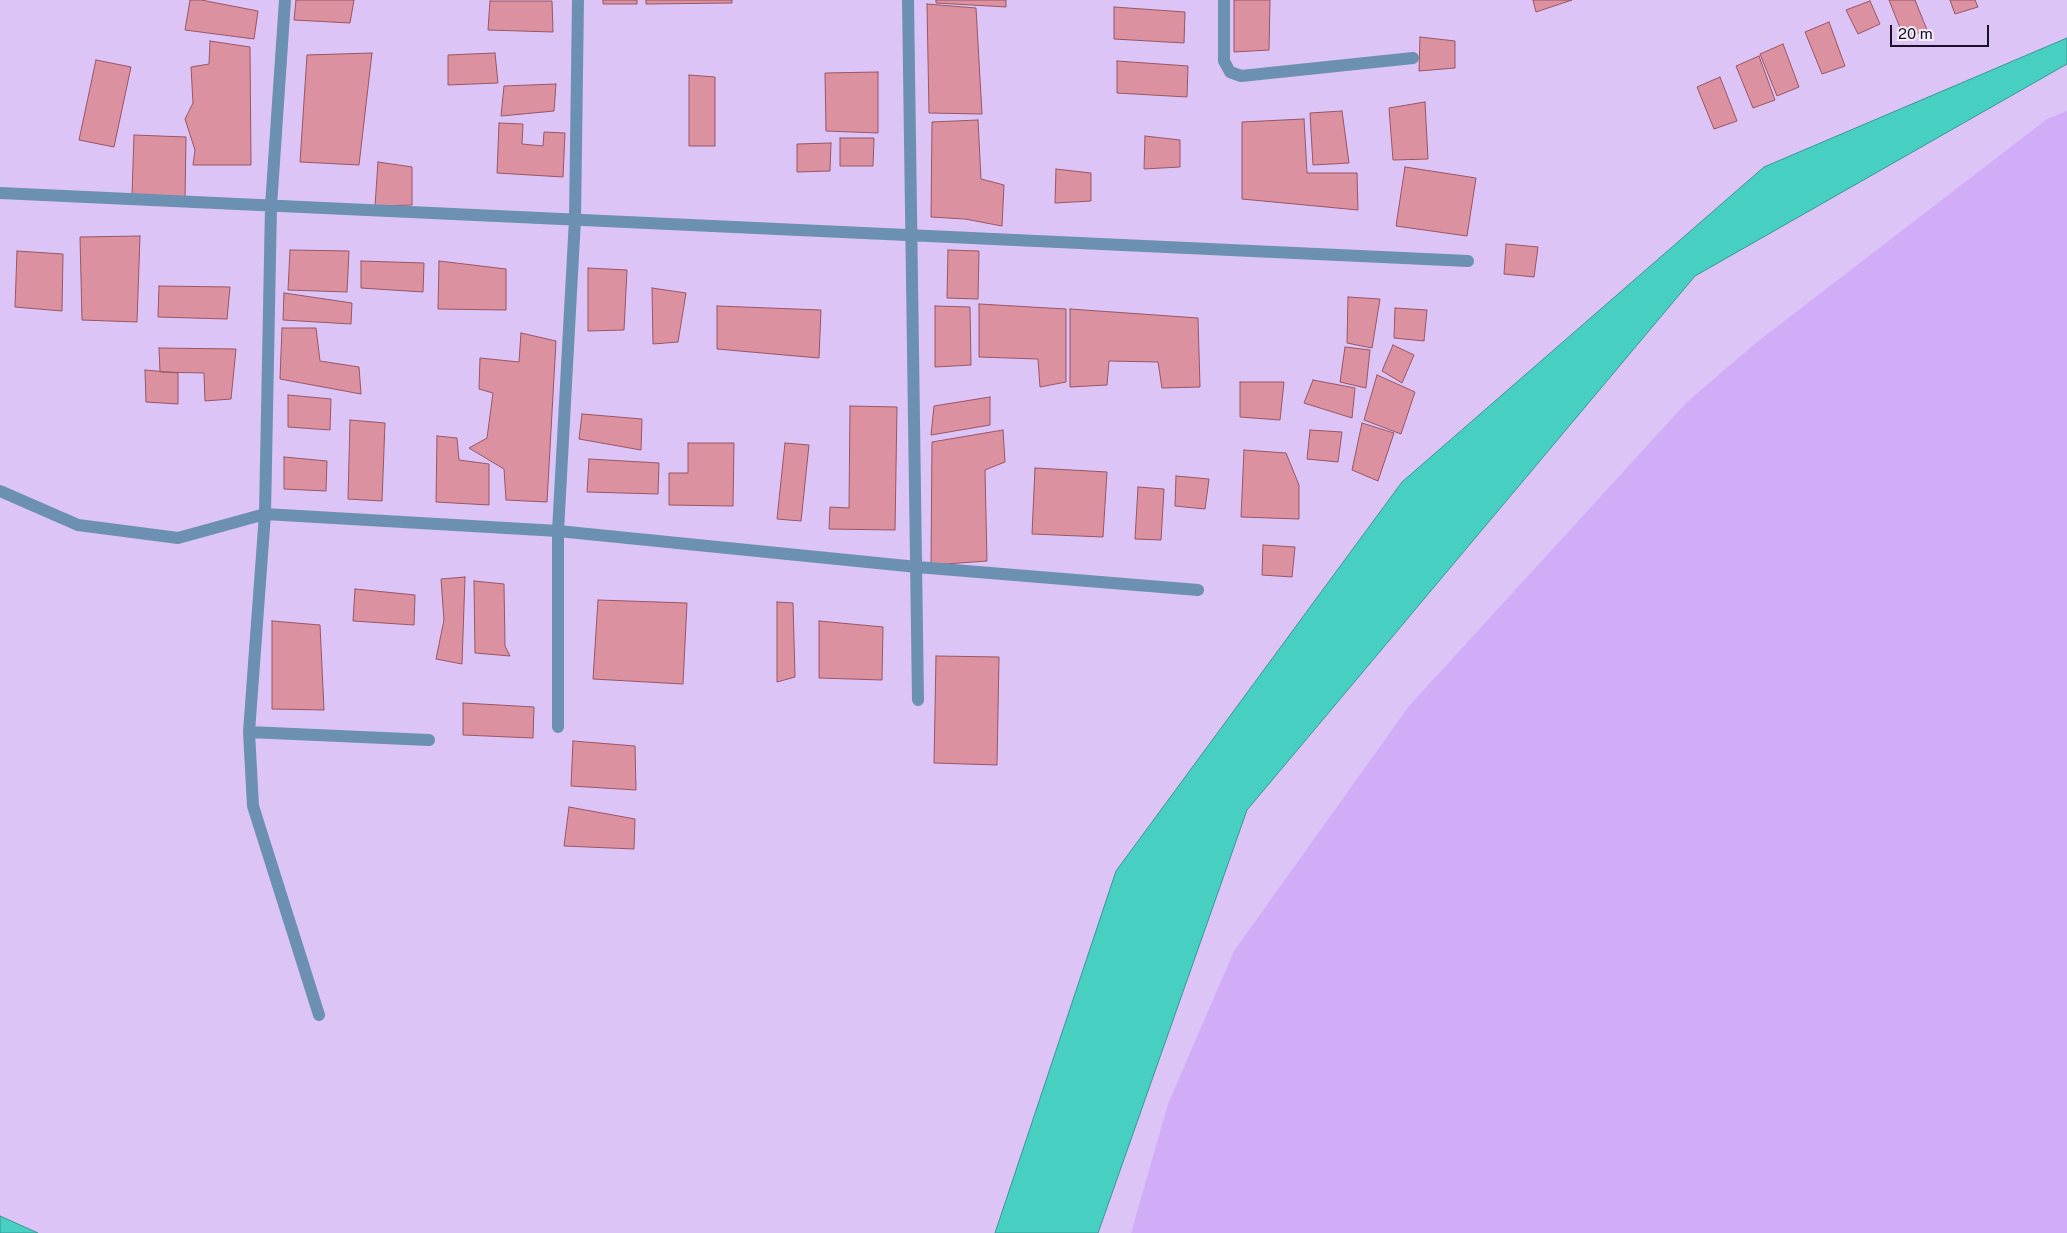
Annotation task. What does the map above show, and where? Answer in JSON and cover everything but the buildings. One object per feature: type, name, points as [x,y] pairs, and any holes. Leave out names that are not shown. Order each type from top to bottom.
[{"type":"street","points":[[285,0],[271,206],[265,514],[249,732],[253,806],[319,1015]]},
{"type":"street","points":[[558,727],[558,531],[575,219],[578,0]]},
{"type":"street","points":[[908,0],[918,700]]},
{"type":"street","points":[[1224,0],[1224,61],[1230,72],[1241,76],[1413,58]]},
{"type":"street","points":[[0,193],[1468,261]]},
{"type":"street","points":[[0,491],[78,525],[178,538],[265,514],[558,531],[917,567],[1198,590]]},
{"type":"street","points":[[249,732],[429,740]]},
{"type":"shaded area","points":[[2067,38],[2067,64],[1695,276],[1247,810],[1098,1233],[995,1233],[1116,871],[1402,482],[1764,167]]},
{"type":"shaded area","points":[[2067,111],[2067,1233],[1131,1233],[1168,1104],[1234,951],[1409,706],[1687,402],[1757,342],[2047,119]]},
{"type":"shaded area","points":[[0,1216],[38,1233],[0,1233]]}]
